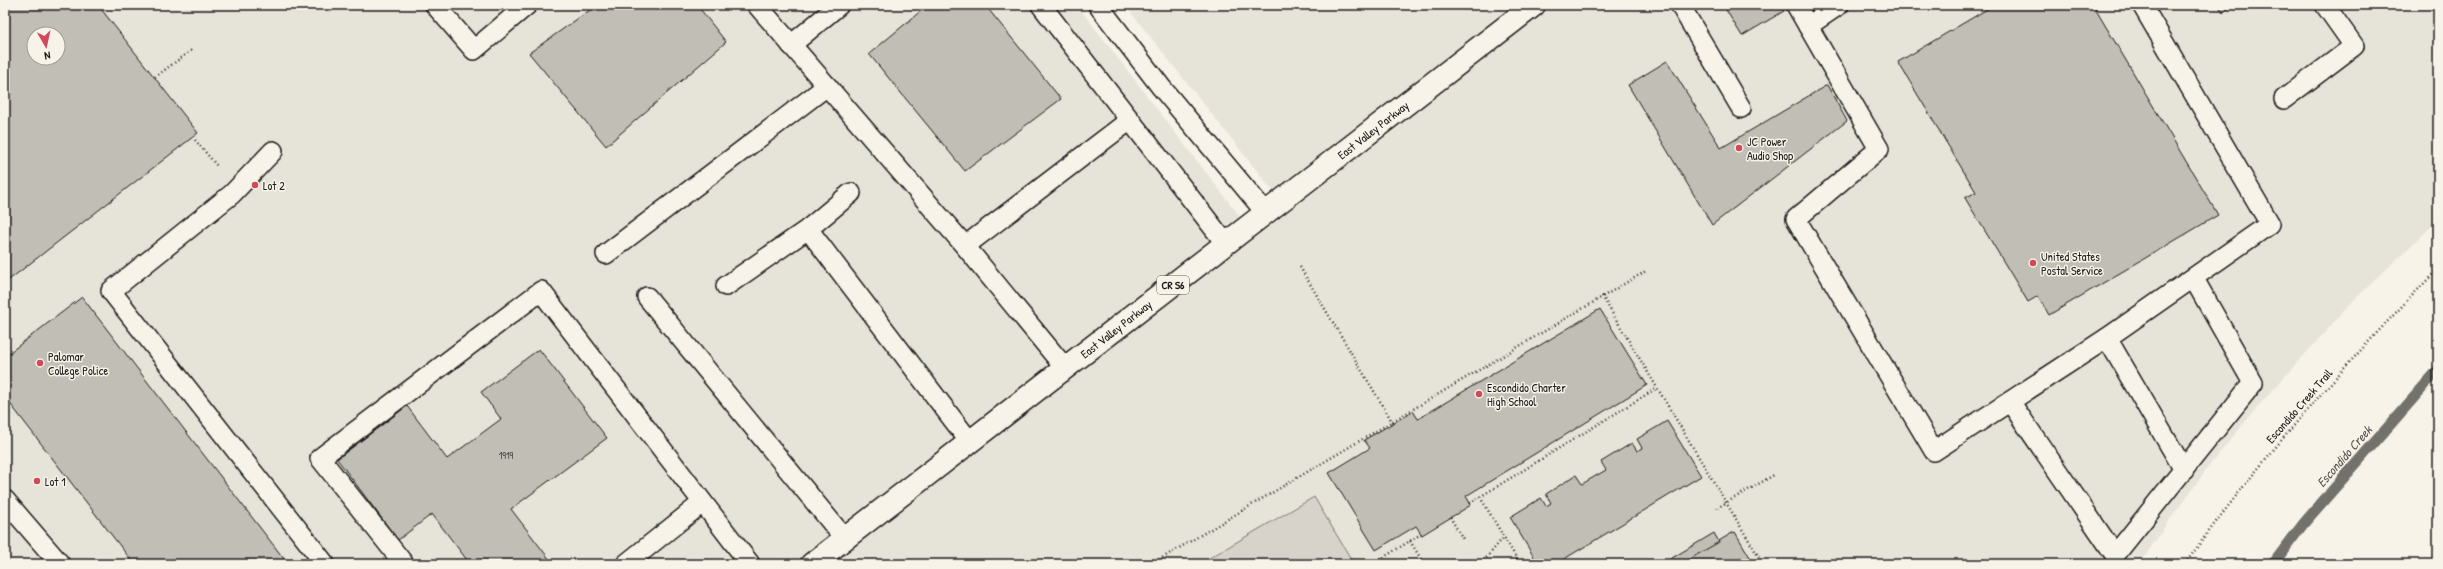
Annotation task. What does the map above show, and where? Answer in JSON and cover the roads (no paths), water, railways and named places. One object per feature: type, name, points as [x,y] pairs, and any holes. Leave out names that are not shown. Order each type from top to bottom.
[{"type":"main road","name":"East Valley Parkway","points":[[812,564],[1534,5]]},
{"type":"lane","points":[[436,5],[474,50],[527,5]]},
{"type":"lane","points":[[757,5],[965,246],[1065,368]]},
{"type":"lane","points":[[791,44],[839,5]]},
{"type":"lane","points":[[1041,5],[1226,244]]},
{"type":"lane","points":[[1098,5],[1161,87],[1266,212]]},
{"type":"lane","points":[[1680,5],[1742,108]]},
{"type":"lane","points":[[1796,5],[1879,149],[1796,218],[1934,451],[2108,338],[2194,279],[2270,224],[2142,5]]},
{"type":"lane","points":[[1808,26],[1839,5]]},
{"type":"lane","points":[[2284,99],[2354,46],[2325,5]]},
{"type":"lane","points":[[606,254],[827,86]]},
{"type":"lane","points":[[965,246],[1130,120]]},
{"type":"lane","points":[[273,151],[239,187],[111,291],[325,564]]},
{"type":"lane","points":[[726,286],[808,228],[851,194]]},
{"type":"lane","points":[[808,228],[970,442]]},
{"type":"lane","points":[[2011,402],[2115,555],[2253,383],[2194,279]]},
{"type":"lane","points":[[404,564],[320,458],[541,291],[750,564]]},
{"type":"lane","points":[[647,297],[845,539]]},
{"type":"lane","points":[[2108,338],[2184,470]]},
{"type":"lane","points":[[5,500],[59,564]]},
{"type":"lane","points":[[626,564],[702,503]]},
{"type":"waterway","name":"Escondido Creek","points":[[2273,564],[2304,523],[2438,370]]},
{"type":"place","name":"JC Power Audio Shop","points":[[1739,148]]},
{"type":"place","name":"Lot 2","points":[[255,185]]},
{"type":"place","name":"United States Postal Service","points":[[2033,263]]},
{"type":"place","name":"Palomar College Police","points":[[40,363]]},
{"type":"place","name":"Escondido Charter High School","points":[[1479,394]]},
{"type":"place","name":"Lot 1","points":[[37,481]]}]
